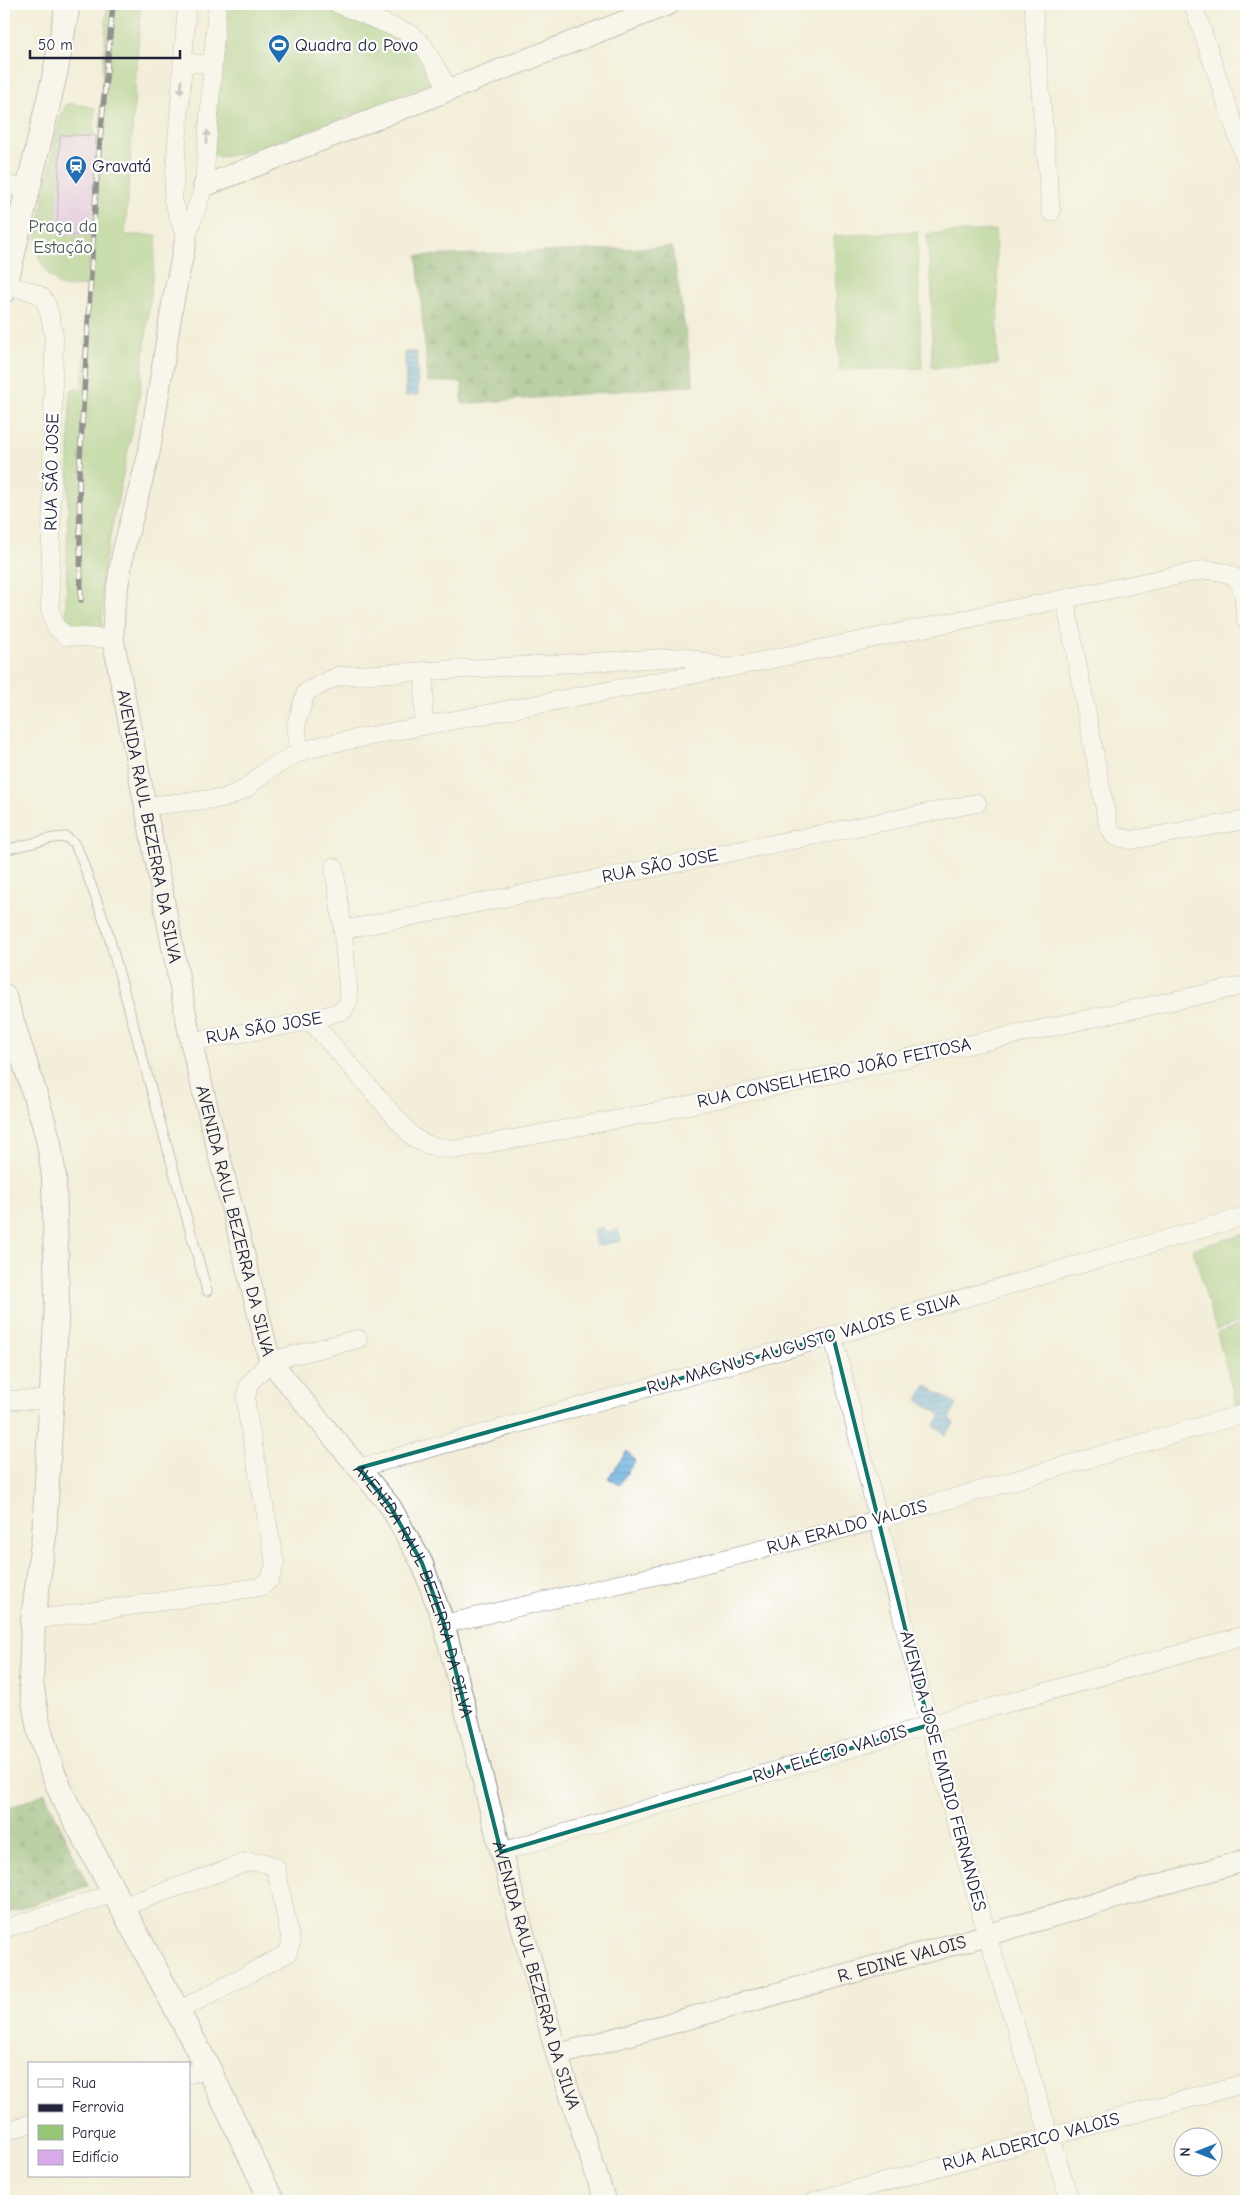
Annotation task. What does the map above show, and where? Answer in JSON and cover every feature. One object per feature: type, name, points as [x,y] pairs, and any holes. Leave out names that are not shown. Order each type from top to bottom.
[{"type":"main road","points":[[4,287],[54,74],[68,4]]},
{"type":"main road","points":[[4,996],[49,1143],[54,1177],[57,1302],[44,1535],[33,1620],[31,1684],[34,1709],[52,1770],[80,1830],[178,2011],[198,2071],[272,2201]]},
{"type":"street","points":[[186,239],[173,200],[187,4]]},
{"type":"street","name":"AVENIDA RAUL BEZERRA DA SILVA","points":[[217,4],[204,186],[186,239],[173,301],[149,453],[123,552],[114,607],[113,639],[191,1042],[270,1361],[390,1506],[422,1563],[444,1624],[501,1852],[557,2055],[605,2201]]},
{"type":"street","points":[[338,4],[410,34],[423,45],[449,90]]},
{"type":"street","points":[[173,200],[204,186],[669,4]]},
{"type":"street","points":[[1033,4],[1051,212]]},
{"type":"street","points":[[1192,4],[1246,161]]},
{"type":"street","points":[[182,63],[212,64]]},
{"type":"street","points":[[4,183],[27,191]]},
{"type":"street","name":"RUA SÃO JOSE","points":[[4,287],[38,293],[48,304],[54,336],[50,608],[55,626],[66,636],[113,639]]},
{"type":"street","points":[[145,806],[225,798],[245,789],[269,769],[300,752],[323,745],[728,668],[1204,570],[1224,571],[1235,578],[1242,587],[1246,620]]},
{"type":"street","points":[[1065,598],[1108,825],[1114,836],[1131,840],[1246,820]]},
{"type":"street","points":[[300,752],[296,725],[306,692],[338,676],[504,668],[685,656],[728,668]]},
{"type":"street","points":[[423,726],[425,671]]},
{"type":"street","name":"RUA SÃO JOSE","points":[[343,930],[976,803]]},
{"type":"street","name":"RUA SÃO JOSE","points":[[191,1042],[312,1022],[344,1010],[349,1000],[343,930],[334,868]]},
{"type":"street","name":"RUA CONSELHEIRO JOÃO FEITOSA","points":[[312,1022],[412,1136],[422,1143],[440,1149],[460,1149],[651,1113],[1246,985]]},
{"type":"street","name":"RUA MAGNUS AUGUSTO VALOIS E SILVA","points":[[359,1468],[833,1336],[1246,1216]]},
{"type":"street","name":"AVENIDA JOSE EMIDIO FERNANDES","points":[[833,1336],[929,1725],[986,1935],[1070,2201]]},
{"type":"street","points":[[33,1620],[259,1587],[267,1583],[272,1576],[275,1563],[250,1428],[246,1398],[249,1384],[270,1361],[358,1339]]},
{"type":"street","points":[[4,1400],[52,1400]]},
{"type":"street","name":"RUA ERALDO VALOIS","points":[[444,1624],[676,1571],[878,1520],[1246,1413]]},
{"type":"street","name":"RUA ELÉCIO VALOIS","points":[[501,1852],[929,1725],[1246,1635]]},
{"type":"street","name":"R. EDINE VALOIS","points":[[557,2055],[1246,1860]]},
{"type":"street","points":[[4,1929],[118,1900],[248,1862],[265,1863],[276,1868],[291,1942],[288,1953],[178,2011]]},
{"type":"street","name":"RUA ALDERICO VALOIS","points":[[815,2201],[1246,2083]]},
{"type":"street","points":[[4,2132],[28,2124]]},
{"type":"lane","points":[[4,850],[52,838],[66,837],[74,843],[80,855],[106,926],[207,1291]]},
{"type":"highlighted area","points":[[833,1336],[929,1725],[501,1852],[444,1624],[422,1563],[390,1506],[359,1468]]},
{"type":"green space","points":[[107,4],[141,4],[125,235],[157,235],[140,392],[104,566],[102,628],[87,630],[66,618],[70,390],[82,388]]},
{"type":"green space","points":[[224,4],[319,4],[398,35],[410,43],[433,72],[431,83],[365,110],[269,145],[238,154],[218,157],[213,154]]},
{"type":"green space","name":"Praça da Estação","points":[[66,104],[95,108],[88,286],[61,287],[49,275],[39,258],[36,237],[59,121]]},
{"type":"green space","points":[[995,230],[998,297],[997,365],[932,368],[932,294],[927,234]]},
{"type":"green space","points":[[917,231],[922,368],[839,370],[834,236]]},
{"type":"green space","points":[[672,247],[694,385],[462,404],[462,382],[428,382],[417,256]]},
{"type":"green space","points":[[1246,1234],[1246,1320],[1216,1330],[1193,1249]]},
{"type":"green space","points":[[1241,1325],[1246,1344],[1246,1404],[1237,1406],[1217,1333]]},
{"type":"green space","points":[[45,1793],[88,1886],[4,1914],[4,1810]]},
{"type":"water","points":[[405,352],[417,352],[418,395],[406,396]]},
{"type":"water","points":[[604,1227],[608,1233],[618,1229],[621,1241],[596,1246],[593,1230]]},
{"type":"water","points":[[926,1385],[957,1405],[949,1419],[954,1423],[946,1435],[934,1426],[941,1415],[918,1400]]},
{"type":"water","points":[[627,1451],[635,1461],[619,1485],[608,1478]]},
{"type":"building","name":"Gravatá","points":[[60,135],[96,135],[92,236],[57,234]]},
{"type":"railway","points":[[81,600],[79,476],[97,173],[113,4]]},
{"type":"place","name":"Quadra do Povo","points":[[279,64]]},
{"type":"place","name":"Gravatá","points":[[76,185]]}]
